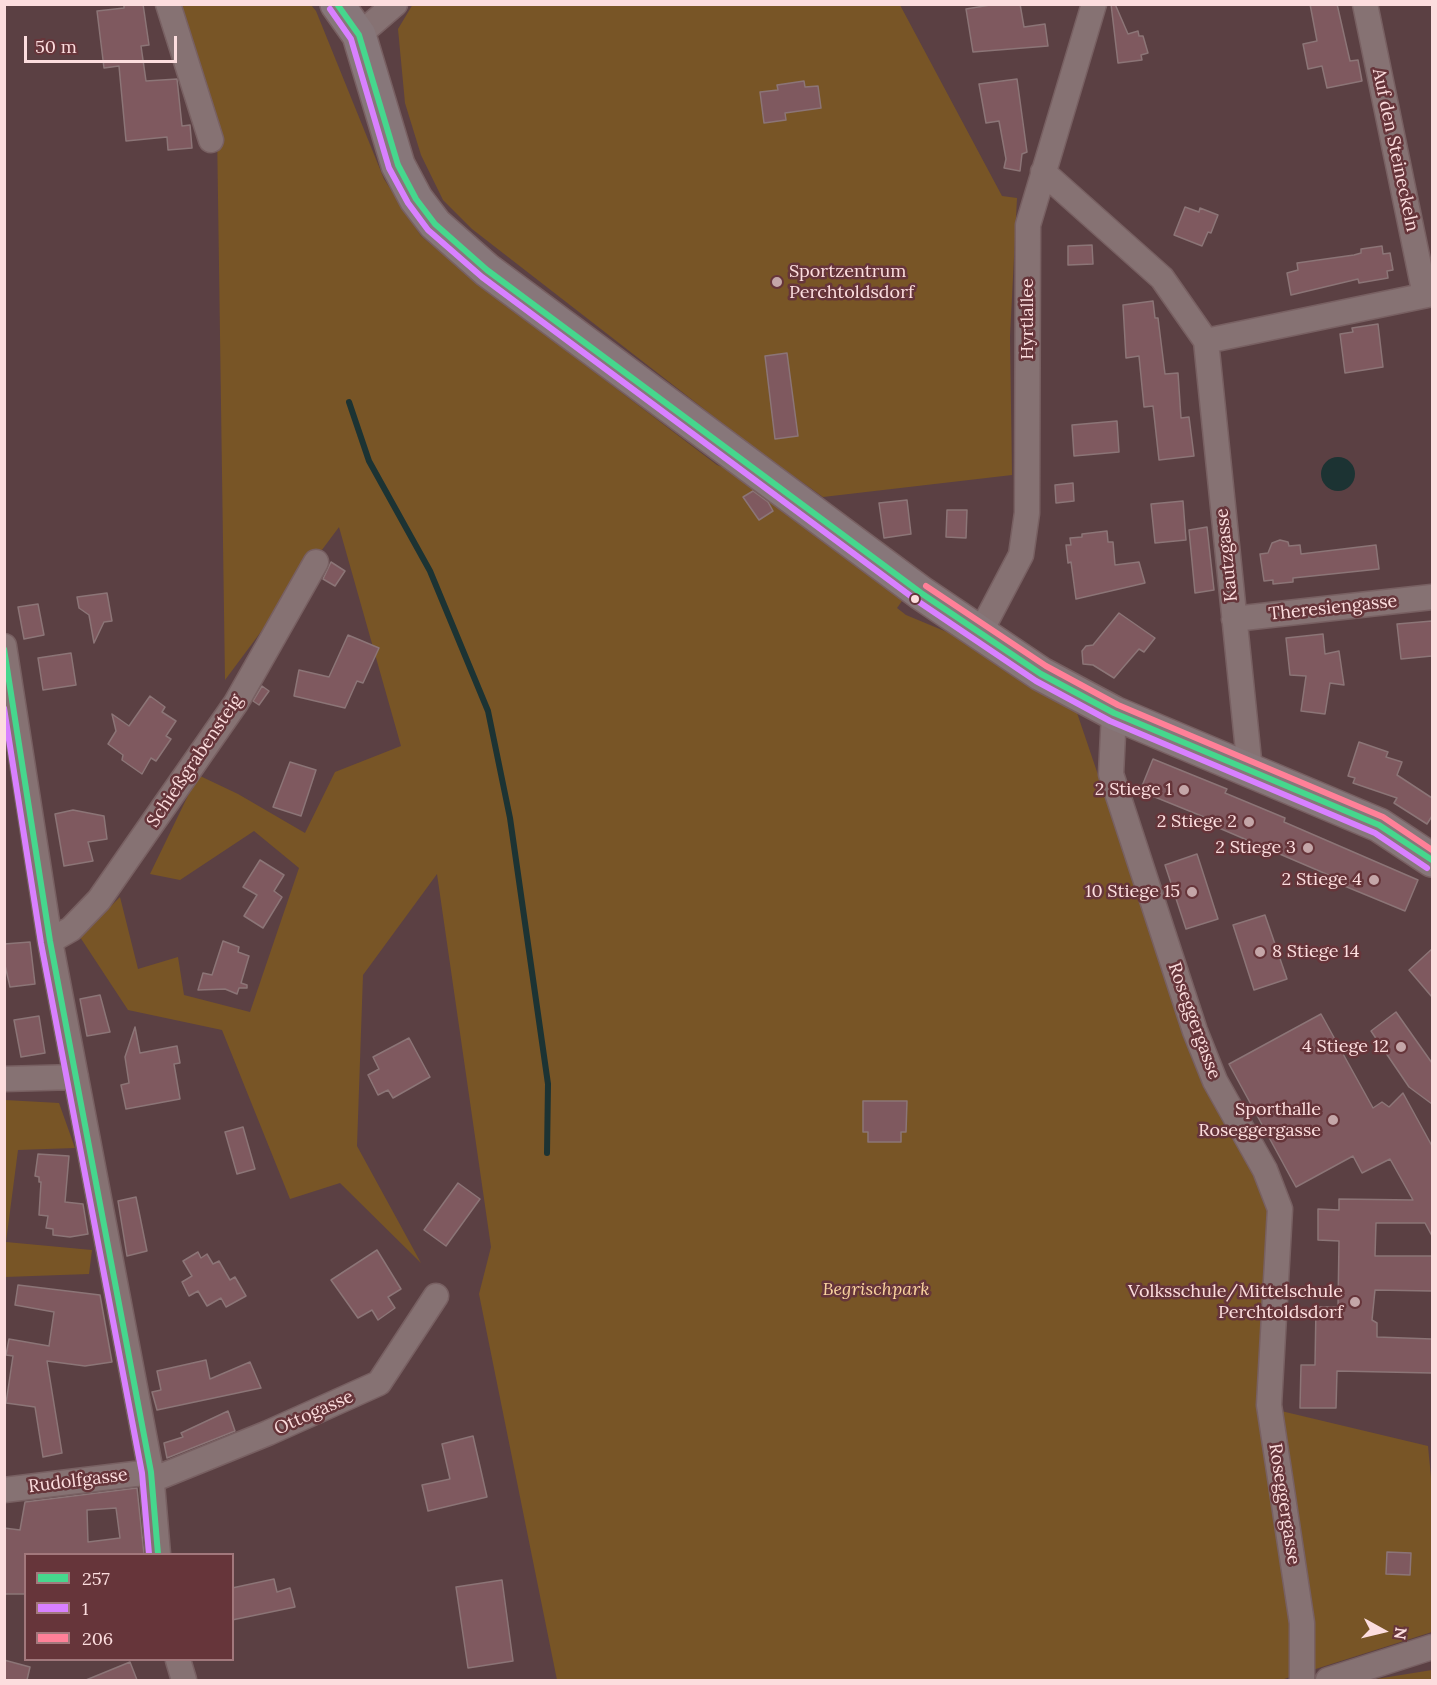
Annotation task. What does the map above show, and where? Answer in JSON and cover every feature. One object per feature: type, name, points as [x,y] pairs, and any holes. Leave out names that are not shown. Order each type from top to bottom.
[{"type":"street","points":[[168,4],[211,140]]},
{"type":"street","points":[[337,4],[359,35],[398,165],[416,199],[455,244],[921,593],[1041,674],[1114,713],[1379,825],[1432,860]]},
{"type":"street","points":[[359,35],[395,4]]},
{"type":"street","name":"Hyrtlallee","points":[[980,633],[1021,555],[1027,513],[1028,225],[1094,4]]},
{"type":"street","name":"Auf den Steineckeln","points":[[1365,4],[1429,294]]},
{"type":"street","points":[[1043,172],[1162,278],[1206,341],[1429,294]]},
{"type":"street","name":"Kautzgasse","points":[[1206,341],[1250,770]]},
{"type":"street","name":"Schießgrabensteig","points":[[50,941],[71,928],[99,900],[236,703],[316,562]]},
{"type":"street","name":"Theresiengasse","points":[[1234,619],[1432,597]]},
{"type":"street","points":[[4,646],[50,941],[152,1476],[158,1553]]},
{"type":"street","name":"Roseggergasse","points":[[1114,713],[1110,774],[1194,1031],[1215,1081],[1265,1170],[1280,1209],[1269,1404],[1302,1623],[1302,1680]]},
{"type":"street","points":[[4,1079],[76,1077]]},
{"type":"street","name":"Ottogasse","points":[[152,1476],[268,1433],[379,1383],[436,1296]]},
{"type":"street","name":"Rudolfgasse","points":[[4,1490],[152,1476]]},
{"type":"street","points":[[1328,1680],[1432,1647]]},
{"type":"street","points":[[179,1661],[184,1680]]},
{"type":"green space","name":"Sportzentrum Perchtoldsdorf","points":[[413,4],[900,5],[1002,196],[1017,198],[1010,336],[1012,475],[823,497],[753,447],[472,229],[443,200],[421,155],[405,103],[398,29]]},
{"type":"green space","name":"Begrischpark","points":[[180,5],[311,5],[316,11],[384,179],[421,236],[485,289],[717,465],[742,475],[871,566],[902,601],[897,608],[906,615],[971,642],[1074,704],[1192,1052],[1255,1174],[1268,1213],[1256,1405],[1428,1446],[1432,1488],[1432,1632],[1281,1680],[557,1680],[479,1294],[491,1247],[437,874],[363,975],[357,1146],[421,1263],[340,1183],[290,1199],[222,1030],[128,1010],[80,937],[120,897],[138,969],[178,957],[184,995],[250,1012],[299,868],[254,831],[180,880],[150,874],[198,775],[238,794],[305,833],[335,772],[401,746],[339,527],[225,680],[217,128]]},
{"type":"green space","points":[[5,1100],[59,1103],[75,1148],[18,1150],[6,1242],[92,1250],[89,1274],[5,1277]]},
{"type":"green space","points":[[1432,1670],[1432,1680],[1370,1680]]},
{"type":"water","points":[[1338,457],[1350,462],[1355,474],[1350,486],[1338,491],[1326,486],[1321,474],[1326,462]]},
{"type":"building","points":[[124,4],[143,4],[149,45],[141,46],[146,81],[177,79],[182,126],[190,125],[192,148],[168,150],[167,137],[126,141],[119,66],[104,68],[97,11],[124,8]]},
{"type":"building","points":[[996,4],[1020,4],[1024,27],[1045,24],[1048,46],[973,52],[966,9]]},
{"type":"building","points":[[1111,4],[1115,4],[1128,34],[1138,31],[1139,36],[1143,36],[1148,53],[1141,55],[1142,60],[1118,63]]},
{"type":"building","points":[[1310,4],[1337,4],[1350,61],[1358,60],[1362,81],[1327,88],[1322,66],[1308,69],[1303,44],[1317,41]]},
{"type":"building","points":[[1017,79],[1027,152],[1022,154],[1020,171],[1004,168],[1006,159],[999,121],[986,123],[979,84]]},
{"type":"building","points":[[804,81],[805,87],[818,86],[821,108],[785,113],[786,120],[764,123],[760,92],[778,90],[777,85]]},
{"type":"building","points":[[1185,207],[1199,212],[1200,208],[1218,215],[1211,233],[1208,232],[1202,246],[1174,235]]},
{"type":"building","points":[[1092,245],[1093,264],[1068,265],[1068,246]]},
{"type":"building","points":[[1382,246],[1383,254],[1390,253],[1393,270],[1387,271],[1388,278],[1359,283],[1358,279],[1291,295],[1287,273],[1298,270],[1297,263],[1354,255],[1361,253],[1361,249]]},
{"type":"building","points":[[1153,301],[1155,318],[1158,318],[1165,374],[1178,373],[1181,418],[1189,417],[1194,456],[1159,460],[1153,406],[1144,407],[1139,356],[1126,358],[1123,305]]},
{"type":"building","points":[[1378,324],[1383,367],[1345,373],[1340,334],[1353,332],[1352,328]]},
{"type":"building","points":[[787,353],[798,436],[775,439],[765,356]]},
{"type":"building","points":[[1117,421],[1119,452],[1074,456],[1072,425]]},
{"type":"building","points":[[1073,483],[1074,501],[1056,503],[1055,485]]},
{"type":"building","points":[[753,491],[768,502],[773,511],[759,520],[743,497]]},
{"type":"building","points":[[907,500],[911,534],[884,538],[879,503]]},
{"type":"building","points":[[1183,501],[1186,540],[1155,543],[1151,504]]},
{"type":"building","points":[[947,510],[967,510],[966,538],[946,537]]},
{"type":"building","points":[[1207,527],[1214,590],[1195,593],[1189,530]]},
{"type":"building","points":[[1107,531],[1108,542],[1113,542],[1115,565],[1139,562],[1145,583],[1076,599],[1071,562],[1068,563],[1066,545],[1071,545],[1070,538]]},
{"type":"building","points":[[1280,540],[1288,542],[1289,546],[1300,545],[1301,554],[1376,545],[1379,569],[1293,578],[1293,582],[1273,584],[1273,580],[1264,581],[1260,554],[1268,553],[1272,543]]},
{"type":"building","points":[[331,562],[345,571],[335,586],[323,579]]},
{"type":"building","points":[[107,593],[112,621],[104,622],[94,643],[89,615],[79,608],[77,597]]},
{"type":"building","points":[[38,604],[44,635],[24,639],[18,607]]},
{"type":"building","points":[[1119,613],[1155,638],[1144,652],[1139,649],[1114,678],[1093,665],[1083,664],[1082,651],[1086,646],[1093,645]]},
{"type":"building","points":[[1432,621],[1432,656],[1401,659],[1397,624]]},
{"type":"building","points":[[1323,634],[1325,654],[1339,651],[1344,685],[1330,683],[1325,714],[1301,711],[1306,676],[1290,675],[1286,638]]},
{"type":"building","points":[[348,635],[379,648],[363,683],[357,681],[345,708],[294,696],[299,670],[329,677]]},
{"type":"building","points":[[71,653],[76,685],[43,690],[38,658]]},
{"type":"building","points":[[262,686],[269,691],[259,705],[253,701]]},
{"type":"building","points":[[150,696],[165,707],[162,712],[176,721],[166,736],[171,739],[156,761],[151,758],[142,774],[122,760],[123,755],[108,744],[116,731],[112,714],[129,726]]},
{"type":"building","points":[[1359,742],[1388,752],[1386,757],[1402,762],[1397,775],[1432,798],[1432,816],[1427,824],[1394,803],[1397,798],[1353,783],[1355,778],[1348,776]]},
{"type":"building","points":[[1153,759],[1227,789],[1225,793],[1285,818],[1284,822],[1418,880],[1405,911],[1330,880],[1331,876],[1212,825],[1214,821],[1140,791]]},
{"type":"building","points":[[290,762],[316,770],[301,816],[273,807]]},
{"type":"building","points":[[73,810],[104,816],[107,839],[88,842],[93,861],[64,866],[55,814]]},
{"type":"building","name":"10 Stiege 15","points":[[1197,854],[1218,919],[1186,929],[1165,865]]},
{"type":"building","points":[[260,860],[284,875],[274,891],[282,897],[263,928],[244,916],[257,895],[243,887]]},
{"type":"building","name":"8 Stiege 14","points":[[1265,915],[1287,979],[1254,990],[1233,925]]},
{"type":"building","points":[[223,941],[239,947],[238,952],[249,956],[241,983],[247,985],[247,988],[239,988],[237,994],[225,989],[198,990],[203,973],[212,975]]},
{"type":"building","points":[[30,942],[35,984],[10,987],[4,961],[4,944]]},
{"type":"building","points":[[1432,949],[1432,997],[1409,970]]},
{"type":"building","points":[[100,995],[110,1032],[87,1036],[80,999]]},
{"type":"building","name":"4 Stiege 12","points":[[1396,1012],[1432,1063],[1432,1104],[1409,1087],[1371,1031]]},
{"type":"building","points":[[1321,1014],[1373,1108],[1382,1102],[1389,1107],[1403,1093],[1432,1146],[1432,1236],[1425,1223],[1376,1223],[1375,1256],[1432,1256],[1432,1291],[1375,1290],[1372,1320],[1377,1323],[1377,1337],[1432,1339],[1432,1373],[1337,1371],[1336,1408],[1300,1408],[1301,1365],[1315,1365],[1316,1307],[1338,1307],[1339,1241],[1318,1240],[1318,1209],[1339,1210],[1339,1199],[1413,1200],[1390,1159],[1362,1173],[1353,1156],[1296,1187],[1229,1064]]},
{"type":"building","points":[[39,1016],[45,1053],[21,1057],[14,1020]]},
{"type":"building","points":[[135,1027],[140,1053],[177,1046],[180,1063],[174,1064],[180,1099],[126,1109],[121,1085],[129,1083],[125,1057]]},
{"type":"building","points":[[409,1038],[430,1077],[393,1098],[388,1090],[378,1095],[368,1075],[379,1069],[373,1057]]},
{"type":"building","points":[[863,1101],[907,1101],[906,1132],[901,1132],[901,1142],[868,1142],[868,1132],[863,1132]]},
{"type":"building","points":[[243,1127],[255,1169],[237,1174],[225,1132]]},
{"type":"building","points":[[38,1154],[69,1156],[65,1202],[83,1204],[88,1234],[70,1237],[53,1235],[53,1229],[46,1228],[48,1216],[39,1215],[41,1182],[39,1182],[39,1177],[35,1176]]},
{"type":"building","points":[[458,1183],[480,1199],[446,1246],[424,1230]]},
{"type":"building","points":[[136,1197],[147,1251],[127,1256],[118,1201]]},
{"type":"building","points":[[377,1250],[401,1289],[388,1297],[395,1308],[378,1320],[372,1310],[358,1318],[331,1280]]},
{"type":"building","points":[[198,1252],[201,1258],[207,1254],[213,1264],[219,1261],[230,1280],[235,1277],[246,1296],[226,1307],[221,1298],[207,1306],[198,1291],[189,1296],[182,1282],[192,1276],[183,1261]]},
{"type":"building","points":[[18,1285],[100,1295],[112,1362],[85,1366],[47,1361],[62,1453],[43,1457],[35,1407],[6,1403],[13,1356],[6,1355],[9,1339],[49,1346],[54,1312],[15,1305]]},
{"type":"building","points":[[206,1360],[210,1379],[250,1362],[261,1388],[157,1410],[152,1392],[161,1390],[157,1371]]},
{"type":"building","points":[[228,1411],[235,1431],[167,1458],[164,1443],[183,1437],[181,1433]]},
{"type":"building","points":[[473,1436],[487,1497],[428,1511],[422,1485],[450,1479],[442,1444]]},
{"type":"building","points":[[137,1488],[144,1553],[24,1553],[24,1594],[4,1594],[4,1528],[20,1530],[25,1502]],"holes":[[[116,1508],[120,1538],[88,1542],[87,1510]]]},
{"type":"building","points":[[1387,1552],[1411,1553],[1410,1575],[1386,1574]]},
{"type":"building","points":[[274,1579],[277,1592],[290,1588],[295,1607],[234,1620],[234,1588]]},
{"type":"building","points":[[502,1580],[513,1661],[468,1668],[456,1587]]},
{"type":"building","points":[[4,1660],[30,1667],[27,1680],[4,1680]]},
{"type":"building","points":[[130,1662],[137,1680],[86,1680]]},
{"type":"waterway","points":[[349,402],[369,461],[430,571],[488,711],[510,818],[548,1084],[547,1153]]},
{"type":"transit line","name":"257","points":[[337,4],[359,35],[398,165],[416,199],[435,224],[487,270],[921,593],[1041,674],[1114,713],[1379,825],[1432,860]]},
{"type":"transit line","name":"1","points":[[330,9],[351,39],[389,168],[408,203],[428,230],[482,277],[916,600],[1036,681],[1110,721],[1375,833],[1427,868]]},
{"type":"transit line","name":"206","points":[[926,586],[1046,666],[1118,705],[1383,817],[1432,850]]},
{"type":"transit line","name":"257","points":[[4,649],[50,941],[151,1472],[158,1553]]},
{"type":"transit line","name":"1","points":[[4,708],[41,943],[142,1473],[149,1553]]},
{"type":"place","name":"Sportzentrum Perchtoldsdorf","points":[[777,282]]},
{"type":"place","name":"2 Stiege 1","points":[[1184,790]]},
{"type":"place","name":"2 Stiege 2","points":[[1249,822]]},
{"type":"place","name":"2 Stiege 3","points":[[1308,848]]},
{"type":"place","name":"2 Stiege 4","points":[[1374,880]]},
{"type":"place","name":"10 Stiege 15","points":[[1192,892]]},
{"type":"place","name":"8 Stiege 14","points":[[1260,952]]},
{"type":"place","name":"4 Stiege 12","points":[[1401,1047]]},
{"type":"place","name":"Sporthalle Roseggergasse","points":[[1333,1120]]},
{"type":"place","name":"Volksschule/Mittelschule Perchtoldsdorf","points":[[1355,1302]]}]
